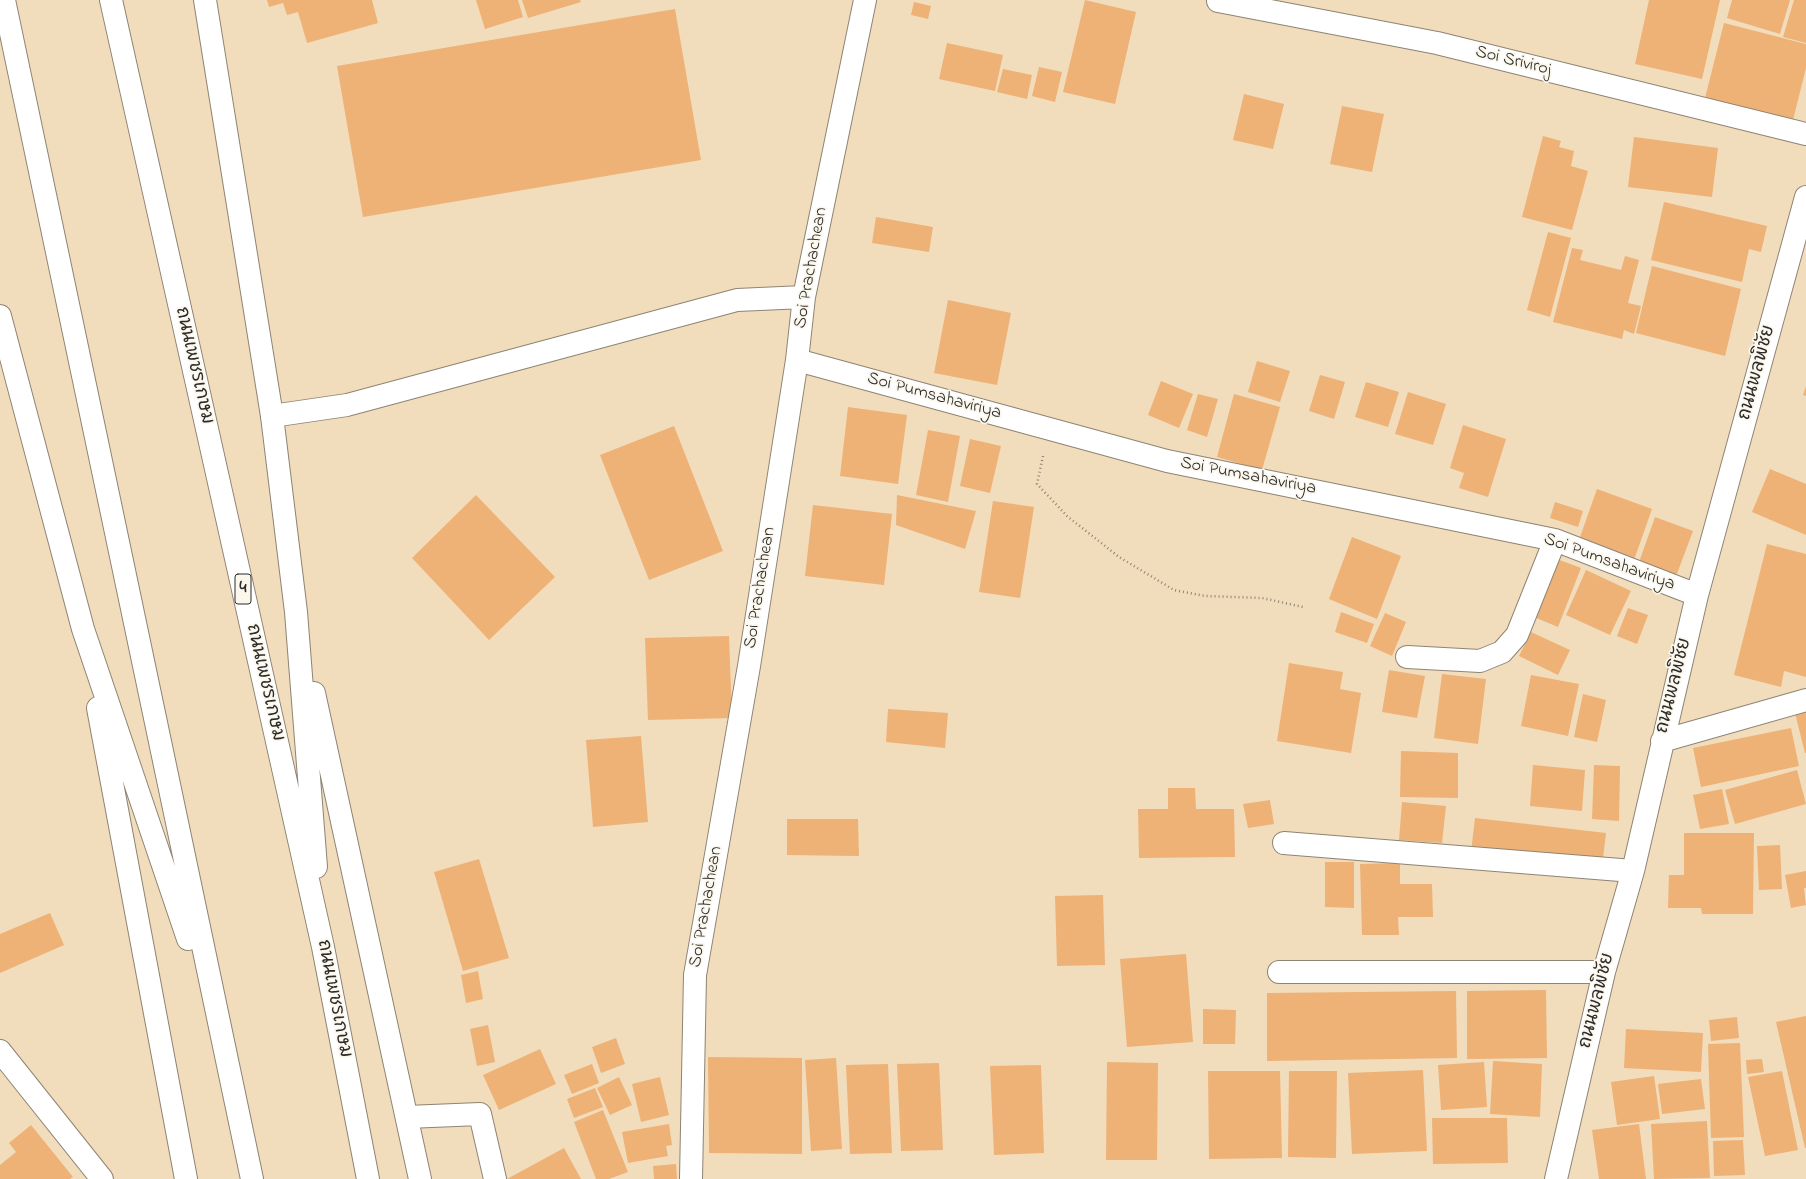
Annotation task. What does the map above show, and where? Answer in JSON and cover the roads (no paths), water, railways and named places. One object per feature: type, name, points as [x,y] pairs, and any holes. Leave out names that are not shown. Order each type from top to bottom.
[{"type":"main road","points":[[4,0],[220,1033],[252,1179]]},
{"type":"main road","name":"ถนนเพชรเกษม","points":[[111,0],[323,948],[368,1179]]},
{"type":"main road","points":[[205,0],[272,416],[296,612],[323,948]]},
{"type":"main road","name":"Soi Prachachean","points":[[691,1179],[695,976],[750,658],[797,360],[804,297],[865,0]]},
{"type":"main road","name":"Soi Sriviroj","points":[[1218,1],[1437,43],[1806,134]]},
{"type":"main road","name":"ถนนพลพิชัย","points":[[1556,1179],[1604,972],[1632,872],[1662,741],[1698,596],[1806,197]]},
{"type":"main road","points":[[272,416],[347,405],[737,300],[804,297]]},
{"type":"main road","points":[[0,316],[83,629],[220,1033]]},
{"type":"main road","name":"Soi Pumsahaviriya","points":[[797,360],[1167,461],[1556,540],[1698,596]]},
{"type":"main road","points":[[1407,657],[1480,661],[1502,652],[1517,635],[1556,540]]},
{"type":"main road","points":[[296,612],[420,1179]]},
{"type":"main road","points":[[83,629],[186,1179]]},
{"type":"main road","points":[[1662,741],[1806,700]]},
{"type":"main road","points":[[1284,843],[1632,872]]},
{"type":"main road","points":[[1279,972],[1604,972]]},
{"type":"main road","points":[[0,1051],[102,1179]]},
{"type":"main road","points":[[407,1117],[480,1114],[495,1179]]}]
